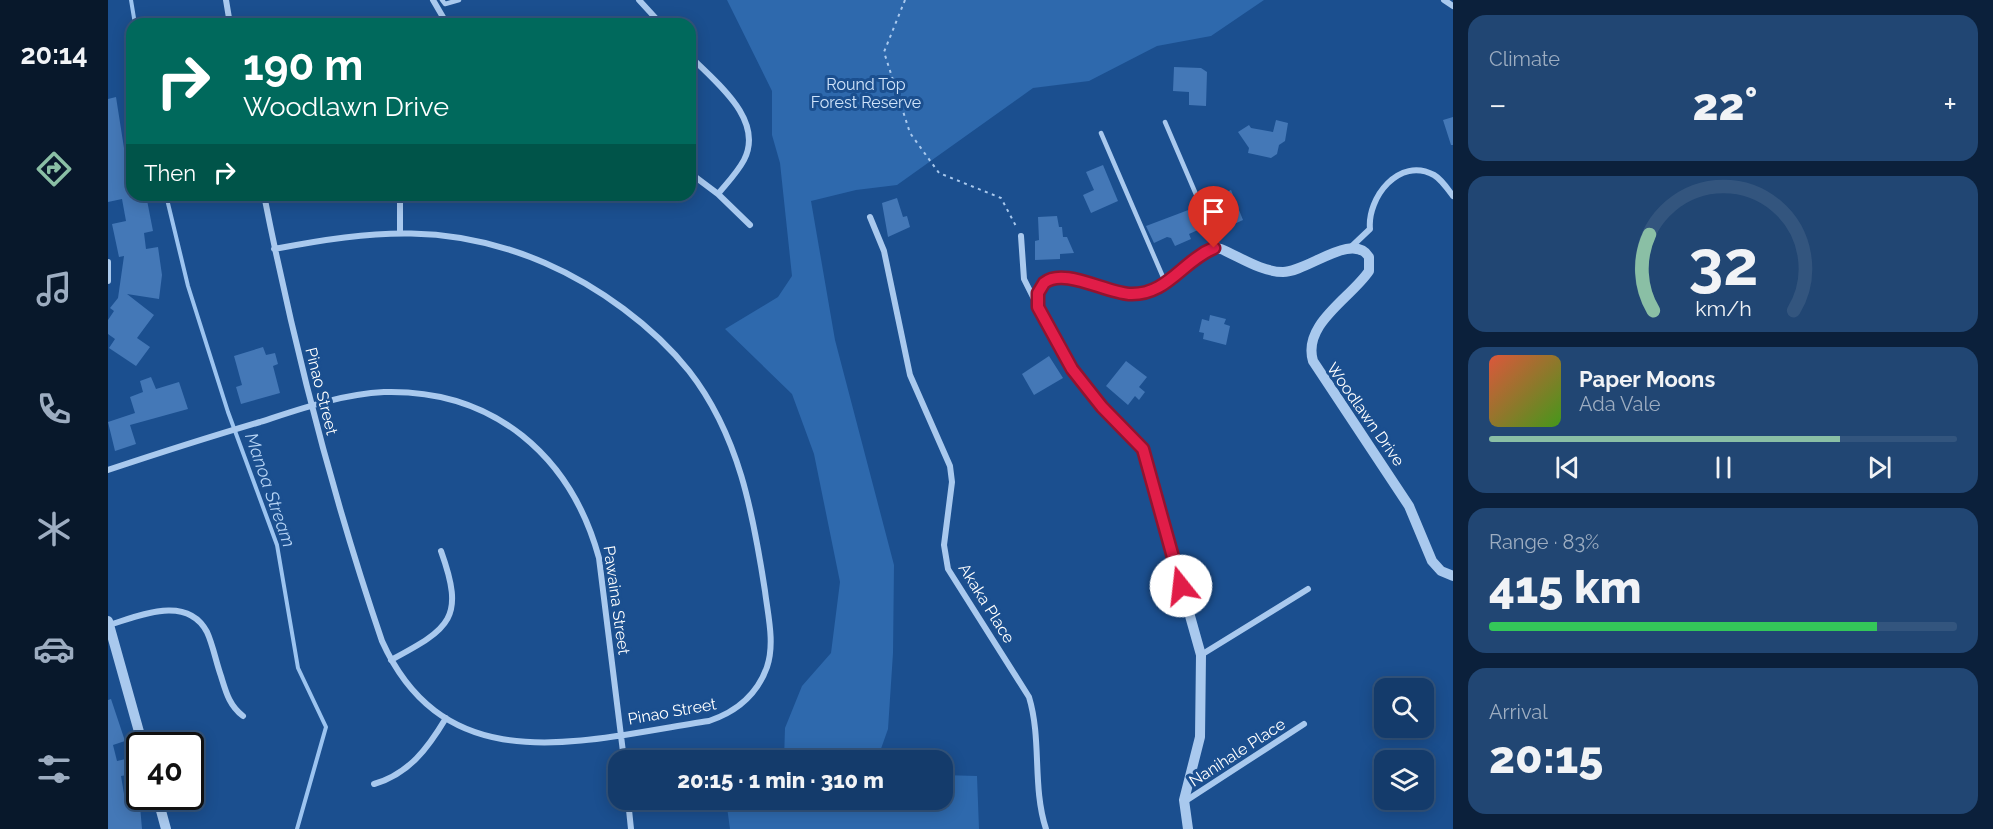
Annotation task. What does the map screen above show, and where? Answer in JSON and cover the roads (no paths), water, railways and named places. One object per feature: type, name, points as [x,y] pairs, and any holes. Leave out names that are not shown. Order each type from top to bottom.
[{"type":"street","points":[[225,0],[229,18]]},
{"type":"street","points":[[433,0],[444,18]]},
{"type":"street","points":[[639,0],[656,18]]},
{"type":"street","points":[[1444,0],[1453,6]]},
{"type":"street","points":[[696,63],[739,110],[748,128],[748,148],[743,161],[718,194]]},
{"type":"street","points":[[1038,307],[1037,297],[1047,280],[1057,277],[1130,294],[1148,292],[1166,284],[1208,251],[1219,248],[1267,269],[1280,272],[1294,271],[1351,247],[1370,229],[1371,207],[1377,194],[1399,176],[1420,172],[1434,175],[1453,196]]},
{"type":"street","points":[[696,178],[718,194],[750,225]]},
{"type":"street","name":"Pinao Street","points":[[265,201],[274,249],[310,406],[377,627],[391,660],[416,693],[446,718],[482,735],[514,742],[548,743],[710,721],[721,717],[750,697],[767,668],[771,634],[752,514],[727,435],[701,387],[675,354],[644,326],[588,286],[546,264],[502,247],[456,237],[400,232],[337,236],[274,249]]},
{"type":"street","points":[[400,201],[400,232]]},
{"type":"street","name":"Akaka Place","points":[[870,217],[884,251],[910,375],[950,466],[952,482],[945,530],[945,557],[954,580],[1029,697],[1035,718],[1036,773],[1041,813],[1046,829]]},
{"type":"street","points":[[1021,236],[1024,279],[1072,369],[1102,407],[1143,449],[1201,655],[1200,737],[1184,803],[1188,829]]},
{"type":"street","name":"Woodlawn Drive","points":[[1351,247],[1359,248],[1367,255],[1368,271],[1316,331],[1311,346],[1313,361],[1409,506],[1432,561],[1441,571],[1453,576]]},
{"type":"street","points":[[108,262],[108,281]]},
{"type":"street","name":"Pawaina Street","points":[[108,470],[310,406],[382,392],[441,397],[497,418],[522,434],[564,477],[579,502],[591,530],[599,558],[623,750]]},
{"type":"street","points":[[391,660],[433,637],[450,615],[453,586],[441,550]]},
{"type":"street","points":[[1201,655],[1308,589]]},
{"type":"street","points":[[138,732],[109,623],[167,610],[180,611],[193,617],[208,634],[227,697],[243,716]]},
{"type":"street","points":[[374,784],[395,777],[413,763],[429,746],[446,718]]},
{"type":"street","name":"Nanihale Place","points":[[1184,803],[1304,724]]},
{"type":"street","points":[[161,810],[166,829]]},
{"type":"street","points":[[629,810],[631,829]]},
{"type":"lane","points":[[442,0],[445,4],[459,0]]},
{"type":"lane","points":[[1166,122],[1219,248]]},
{"type":"lane","points":[[1101,134],[1166,284]]},
{"type":"waterway","name":"Manoa Stream","points":[[131,0],[134,18]]},
{"type":"waterway","name":"Manoa Stream","points":[[167,201],[188,286],[228,412],[277,545],[298,668],[326,727],[297,829]]},
{"type":"park label","name":"Round Top Forest Reserve","points":[[866,93]]}]
